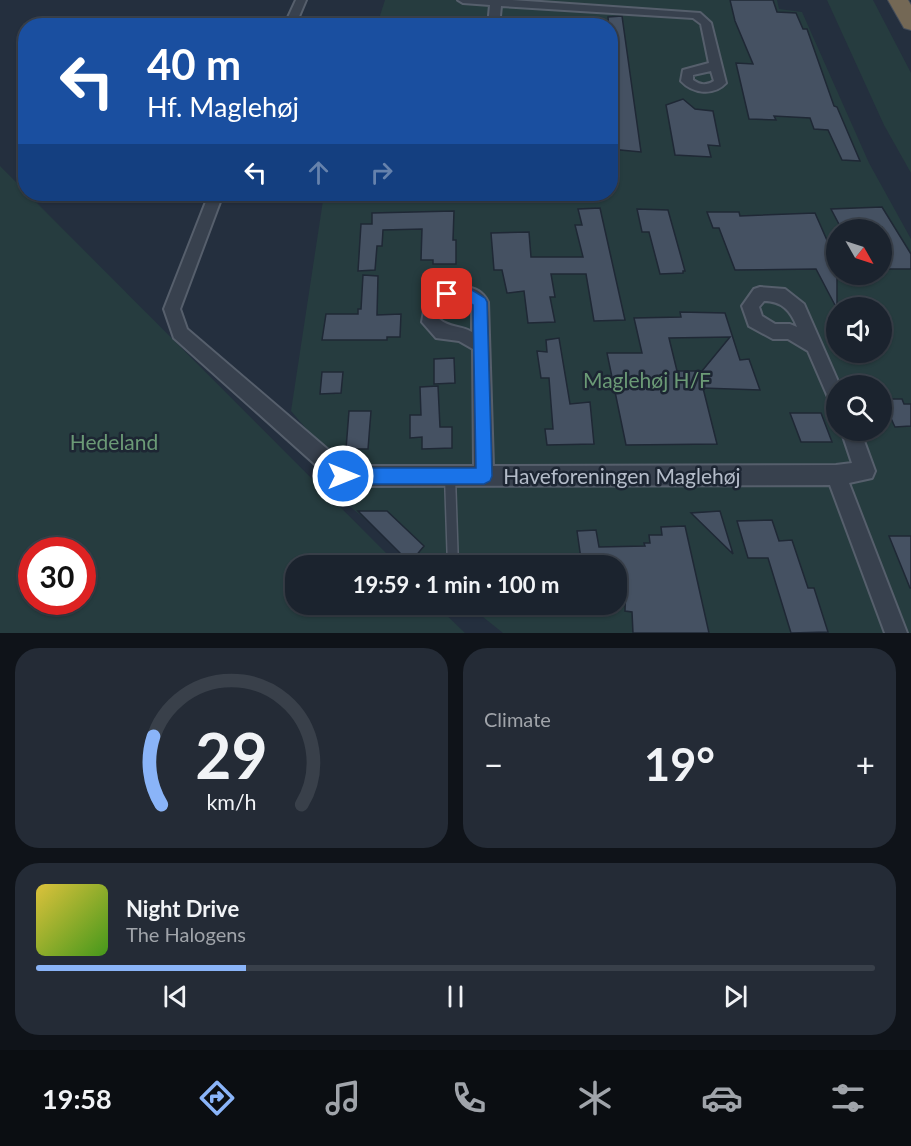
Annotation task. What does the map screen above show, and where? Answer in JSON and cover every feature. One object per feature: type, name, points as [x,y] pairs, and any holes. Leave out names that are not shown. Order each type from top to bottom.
[{"type":"highway","points":[[898,0],[911,24]]},
{"type":"street","points":[[293,18],[301,0]]},
{"type":"street","points":[[463,0],[696,15],[706,23],[716,64]]},
{"type":"street","points":[[682,0],[684,14]]},
{"type":"street","points":[[494,18],[496,2]]},
{"type":"street","name":"Haveforeningen Maglehøj","points":[[213,201],[172,309],[180,333],[343,476],[836,475],[865,471],[854,441]]},
{"type":"street","points":[[481,345],[484,476]]},
{"type":"street","points":[[815,346],[827,375]]},
{"type":"street","points":[[836,475],[896,633]]},
{"type":"lane","points":[[450,476],[453,555]]},
{"type":"green space","name":"Maglehøj H/F","points":[[385,0],[777,0],[779,9],[802,12],[869,163],[911,239],[911,633],[503,633],[480,615],[627,615],[627,555],[409,555],[342,500],[321,446],[291,411],[323,201],[618,201],[618,18],[379,18]]},
{"type":"green space","points":[[827,0],[873,0],[911,73],[911,173],[884,125]]},
{"type":"green space","name":"Hedeland","points":[[0,166],[18,184],[18,201],[35,201],[388,555],[285,555],[285,615],[446,615],[465,633],[0,633]]},
{"type":"building","points":[[730,0],[773,0],[777,12],[796,13],[803,29],[807,29],[834,106],[837,107],[860,161],[842,160],[828,130],[814,129],[810,118],[774,116],[776,120],[749,119],[736,63],[753,64],[735,21]]},
{"type":"building","points":[[622,16],[641,152],[618,150],[618,18],[608,17]]},
{"type":"building","points":[[683,99],[695,109],[713,111],[720,146],[708,145],[711,157],[675,155],[666,105]]},
{"type":"building","points":[[882,207],[889,219],[836,219],[831,209]]},
{"type":"building","points":[[600,208],[625,320],[594,321],[586,274],[551,274],[555,297],[550,297],[555,322],[528,323],[524,291],[507,293],[502,270],[494,270],[491,233],[529,232],[531,257],[583,257],[575,225],[582,225],[578,209]]},
{"type":"building","points":[[637,209],[668,210],[685,271],[683,273],[660,274],[649,232],[642,232]]},
{"type":"building","points":[[454,211],[453,240],[456,240],[456,264],[433,264],[433,260],[421,260],[422,229],[383,230],[382,246],[377,246],[375,270],[358,271],[361,224],[372,224],[372,213]]},
{"type":"building","points":[[707,212],[739,212],[740,216],[815,213],[826,238],[826,285],[837,285],[837,297],[831,297],[816,269],[735,270],[719,228],[713,228]]},
{"type":"building","points":[[892,223],[911,254],[911,269],[892,269]]},
{"type":"building","points":[[363,275],[378,276],[377,315],[401,314],[400,337],[387,337],[387,340],[322,340],[326,314],[358,314],[358,309],[361,309]]},
{"type":"building","points":[[680,312],[725,313],[740,360],[749,359],[760,390],[703,388],[717,444],[626,445],[607,353],[642,353],[634,318],[681,317]],"holes":[[[730,337],[702,371],[677,371],[669,338]]]},
{"type":"building","points":[[559,338],[570,404],[590,402],[594,444],[547,445],[545,429],[553,429],[549,378],[541,378],[537,351],[547,352],[546,340]]},
{"type":"building","points":[[454,358],[455,383],[434,384],[434,359]]},
{"type":"building","points":[[322,372],[343,372],[341,393],[320,394]]},
{"type":"building","points":[[438,386],[440,427],[452,427],[452,448],[422,449],[422,437],[410,438],[410,415],[421,415],[420,387]]},
{"type":"building","points":[[892,399],[902,399],[904,404],[911,404],[911,426],[895,427],[892,421]]},
{"type":"building","points":[[349,411],[371,411],[368,449],[346,449]]},
{"type":"building","points":[[790,413],[821,413],[826,426],[826,441],[832,442],[801,442]]},
{"type":"building","points":[[358,511],[387,511],[424,546],[417,555],[402,555]]},
{"type":"building","points":[[720,511],[733,554],[691,513]]},
{"type":"building","points":[[772,520],[779,541],[792,540],[808,588],[814,588],[828,632],[791,633],[768,558],[748,558],[737,521]]},
{"type":"building","points":[[685,526],[709,633],[633,633],[632,612],[627,611],[627,555],[580,555],[577,531],[596,530],[599,547],[645,546],[644,543],[650,543],[649,535],[662,535],[661,527]]},
{"type":"building","points":[[889,536],[911,536],[911,588],[910,588]]},
{"type":"route","points":[[343,476],[484,476],[480,302],[467,293],[447,294]]}]
